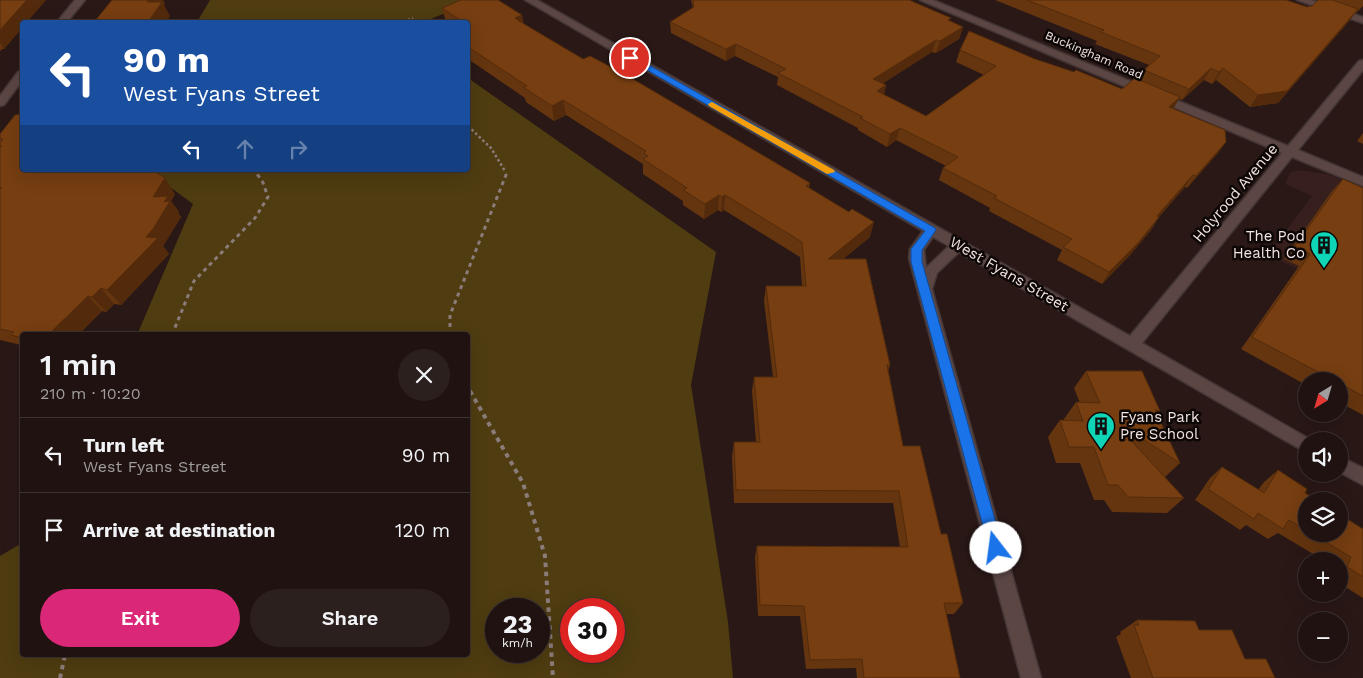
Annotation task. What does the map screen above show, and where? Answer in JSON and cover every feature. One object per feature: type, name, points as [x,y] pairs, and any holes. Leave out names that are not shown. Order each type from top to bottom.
[{"type":"street","points":[[64,20],[80,0]]},
{"type":"street","name":"West Fyans Street","points":[[530,0],[1298,439]]},
{"type":"street","name":"Buckingham Road","points":[[924,0],[1363,182]]},
{"type":"street","points":[[1302,0],[1363,20]]},
{"type":"street","name":"Holyrood Avenue","points":[[1132,344],[1363,63]]},
{"type":"street","points":[[0,104],[20,77]]},
{"type":"street","points":[[931,230],[916,252],[1032,678]]},
{"type":"street","points":[[925,290],[926,279],[930,272],[958,245]]},
{"type":"street","points":[[1348,468],[1363,477]]},
{"type":"path","points":[[408,20],[413,18]]},
{"type":"path","points":[[450,332],[450,315],[506,175],[503,166],[485,140],[470,128]]},
{"type":"path","points":[[173,332],[194,282],[220,251],[265,207],[268,197],[262,180],[255,172]]},
{"type":"path","points":[[470,390],[523,483],[546,556],[553,678]]},
{"type":"path","points":[[60,678],[65,657]]},
{"type":"shaded area","points":[[210,0],[478,0],[428,20],[198,20]]},
{"type":"shaded area","points":[[470,79],[716,252],[691,385],[728,622],[733,678],[0,678],[0,556],[20,544],[20,657],[470,657],[470,332],[138,332],[193,204],[150,172],[470,172]]},
{"type":"shaded area","points":[[1298,170],[1327,174],[1363,188],[1363,300],[1268,255],[1312,196],[1285,184],[1290,173]]},
{"type":"building","points":[[0,0],[27,0],[0,30]]},
{"type":"building","points":[[112,0],[162,2],[149,20],[96,20]]},
{"type":"building","points":[[461,0],[498,0],[522,15],[515,18],[519,21],[583,59],[590,56],[626,75],[810,183],[806,186],[849,212],[852,209],[874,222],[828,259],[866,259],[890,365],[887,365],[903,446],[920,446],[941,534],[947,534],[963,603],[944,603],[960,678],[864,678],[862,659],[810,660],[804,606],[760,605],[757,546],[908,547],[899,491],[736,490],[734,442],[760,442],[754,377],[777,377],[766,286],[806,286],[802,242],[725,195],[722,197],[719,195],[705,204],[683,190],[687,188],[643,159],[648,156],[644,153],[646,151],[563,100],[552,106],[523,87],[527,86],[470,48],[470,20],[460,20],[442,8]]},
{"type":"building","points":[[693,0],[909,0],[951,18],[948,20],[963,27],[940,41],[936,40],[873,79],[886,85],[877,91],[926,116],[996,66],[960,50],[969,31],[1035,59],[1074,72],[1076,70],[1122,89],[1135,78],[1180,97],[1169,107],[1225,130],[1226,142],[1196,176],[1193,175],[1157,216],[1159,217],[1138,243],[1109,272],[1063,247],[1072,239],[994,198],[997,196],[943,168],[958,157],[900,128],[890,134],[860,118],[863,117],[778,73],[786,69],[736,44],[726,49],[670,22],[694,7]]},
{"type":"building","points":[[1027,0],[1286,0],[1307,7],[1312,6],[1318,0],[1332,0],[1358,9],[1287,91],[1258,95],[1223,68],[1219,72],[1211,68],[1189,89],[1144,70],[1160,56],[1101,32],[1104,30]]},
{"type":"building","points":[[20,114],[20,172],[156,172],[165,178],[153,197],[168,196],[164,202],[170,201],[146,237],[158,238],[107,290],[101,288],[92,297],[88,296],[51,332],[20,332],[20,337],[11,335],[14,332],[0,329],[0,189],[2,188],[0,188],[0,148],[2,146],[0,146],[0,143],[3,139],[0,139],[0,134],[15,115]]},
{"type":"building","points":[[1343,179],[1363,188],[1363,396],[1348,388],[1348,372],[1318,372],[1252,337],[1310,254],[1295,246]]},
{"type":"building","name":"Fyans Park Pre School","points":[[1086,371],[1142,371],[1160,411],[1155,410],[1180,463],[1127,429],[1124,433],[1184,498],[1128,497],[1118,485],[1108,485],[1094,447],[1069,447],[1060,420],[1083,421],[1076,402],[1100,403]]},
{"type":"building","points":[[1222,467],[1264,493],[1278,470],[1307,489],[1306,492],[1298,492],[1298,525],[1289,520],[1283,529],[1258,513],[1254,519],[1208,489]]},
{"type":"building","points":[[1348,520],[1363,529],[1363,577],[1348,568],[1351,557],[1348,555],[1348,552],[1343,552],[1326,542],[1348,542]]},
{"type":"building","points":[[1137,620],[1195,621],[1199,630],[1232,630],[1245,659],[1266,659],[1275,678],[1153,678],[1134,625],[1139,625]]},
{"type":"slow traffic","points":[[712,104],[830,172]]},
{"type":"place","name":"The Pod Health Co","points":[[1324,269]]},
{"type":"place","name":"Fyans Park Pre School","points":[[1101,450]]},
{"type":"route","points":[[630,58],[931,230],[917,249],[916,258],[996,548]]}]
